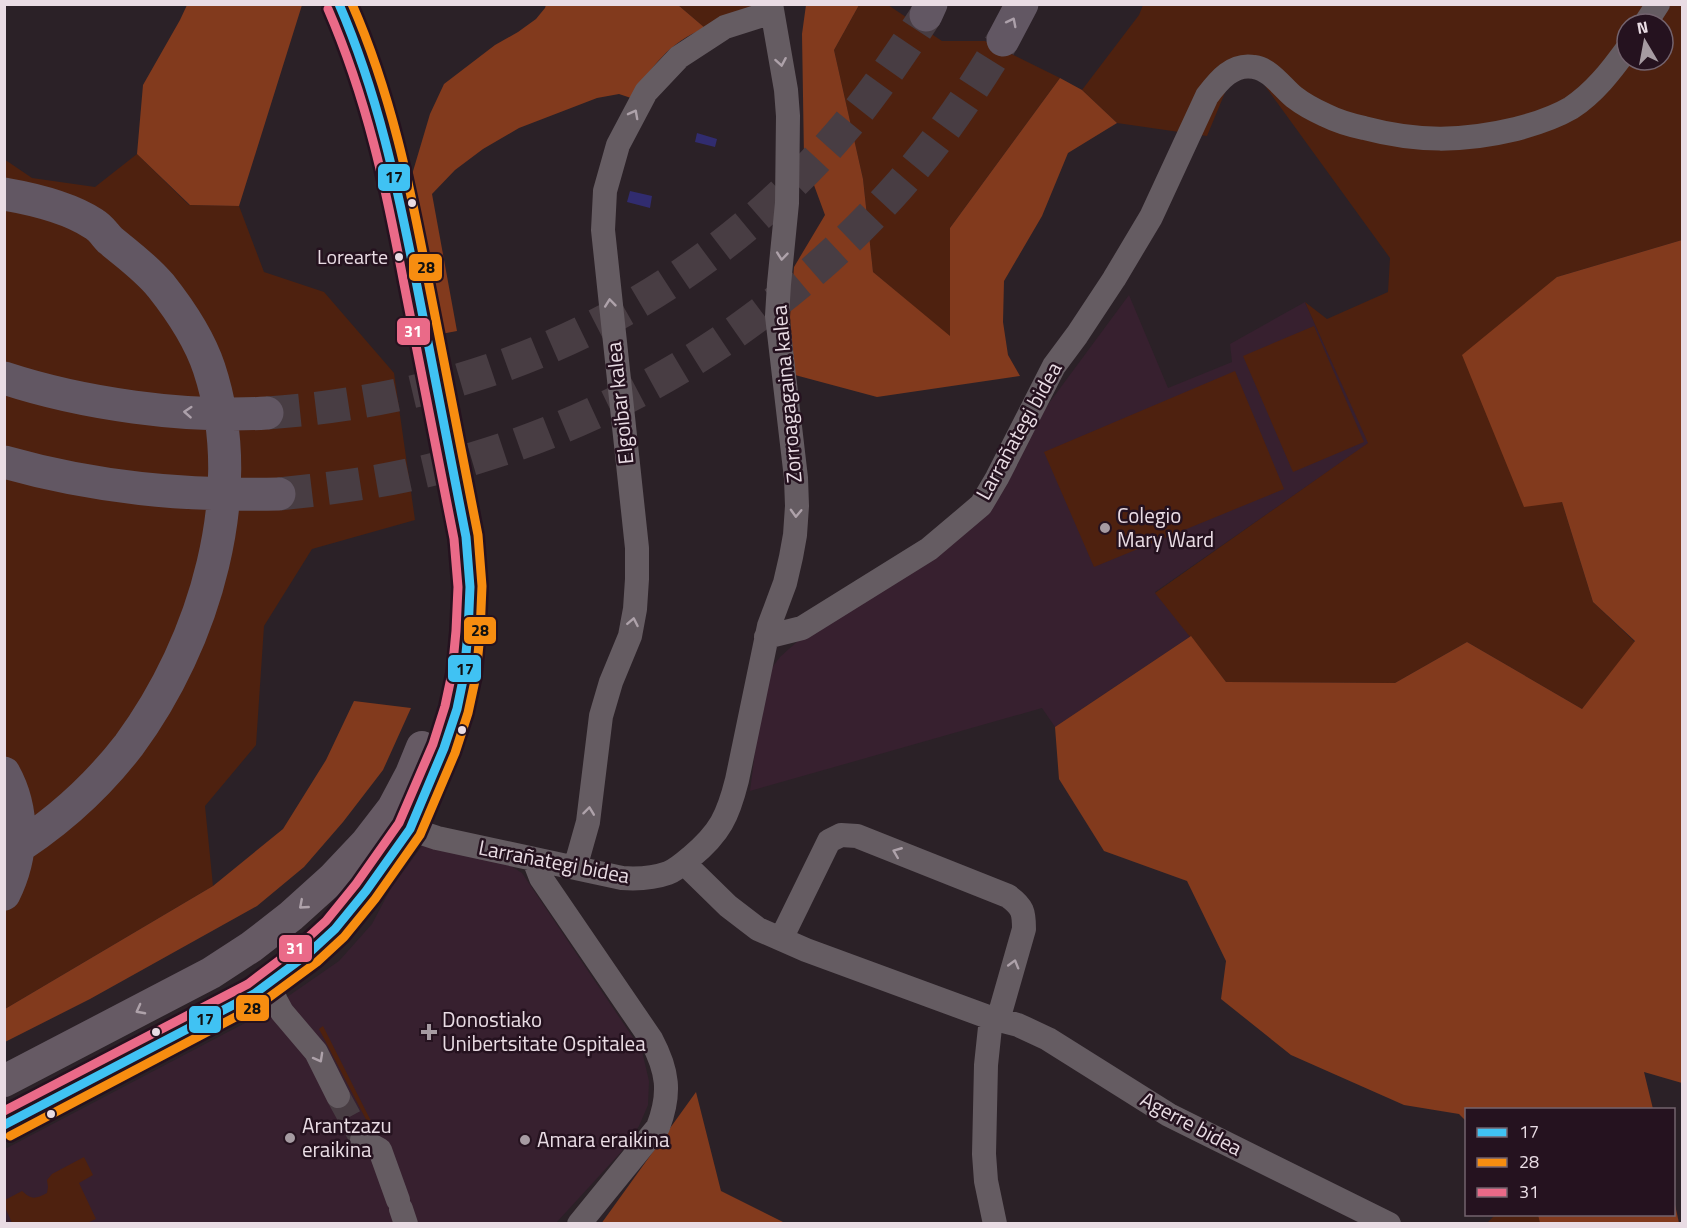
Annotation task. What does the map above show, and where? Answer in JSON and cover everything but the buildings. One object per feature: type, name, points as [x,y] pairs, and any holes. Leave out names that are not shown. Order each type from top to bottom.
[{"type":"highway","points":[[1003,40],[1022,4]]},
{"type":"highway","points":[[4,194],[75,214],[96,225],[153,277],[191,329],[209,366],[221,416],[224,445],[221,519],[214,561],[196,622],[178,663],[129,745],[105,774],[70,809],[4,856]]},
{"type":"highway","points":[[4,215],[21,213],[44,215],[109,239]]},
{"type":"highway","points":[[11,376],[104,402],[186,412],[267,413]]},
{"type":"highway","points":[[4,462],[75,480],[122,488],[198,494],[279,494]]},
{"type":"highway","points":[[4,484],[94,492],[122,488]]},
{"type":"highway","points":[[4,773],[15,798],[19,821],[19,843],[17,860],[4,894]]},
{"type":"main road","points":[[324,4],[353,79],[373,145],[450,537],[454,588],[449,649],[438,703],[409,794],[406,811],[410,828]]},
{"type":"main road","points":[[4,1125],[247,998],[309,953],[335,929],[355,905],[410,828],[444,748],[457,709],[464,675],[468,632],[470,587],[466,537],[387,141],[366,72],[339,4]]},
{"type":"main road","points":[[4,1081],[212,973],[251,947],[307,902],[356,854],[393,808],[428,734]]},
{"type":"main road","points":[[356,854],[380,836],[410,828]]},
{"type":"main road","points":[[355,905],[359,891],[372,872],[373,865],[369,859],[356,854]]},
{"type":"main road","points":[[268,933],[264,948],[269,983]]},
{"type":"street","name":"Zorroagagaina kalea","points":[[766,637],[785,583],[795,535],[797,506],[796,478],[777,316],[787,203],[788,116],[786,90],[772,8]]},
{"type":"street","name":"Elgoibar kalea","points":[[575,868],[588,822],[601,716],[611,682],[630,636],[637,579],[637,548],[603,230],[605,191],[618,145],[646,92],[679,57],[725,27],[772,8]]},
{"type":"street","name":"Larrañategi bidea","points":[[410,828],[436,837],[534,860],[636,879],[669,873],[705,845],[716,832],[731,802],[766,637],[802,628],[929,549],[981,505],[1054,366],[1114,279],[1151,217],[1207,96],[1229,71],[1254,66],[1264,70],[1295,98],[1347,124],[1386,134],[1423,139],[1464,139],[1540,123],[1570,108],[1591,93],[1615,64]]},
{"type":"street","points":[[781,939],[829,842],[841,835],[857,836],[1008,896],[1019,904],[1024,915],[1023,929],[994,1019],[986,1065],[984,1154],[986,1181],[995,1224]]},
{"type":"street","points":[[534,860],[541,878],[651,1039],[665,1071],[664,1109],[658,1127],[579,1224]]},
{"type":"street","name":"Agerre bidea","points":[[684,863],[728,906],[758,929],[806,950],[994,1019],[1018,1025],[1048,1039],[1169,1115],[1389,1224]]},
{"type":"street","points":[[269,983],[279,1006],[316,1052],[338,1096]]},
{"type":"street","points":[[371,1145],[402,1211]]},
{"type":"shaded area","points":[[187,5],[302,5],[239,206],[190,205],[137,154],[143,85]]},
{"type":"shaded area","points":[[546,5],[678,5],[705,28],[671,48],[654,66],[631,98],[619,94],[597,98],[519,128],[483,149],[455,170],[432,194],[457,331],[441,334],[411,178],[430,114],[444,84],[495,45],[536,19]]},
{"type":"shaded area","points":[[678,5],[755,5],[705,28]]},
{"type":"shaded area","points":[[806,5],[859,5],[834,50],[863,179],[873,272],[950,336],[950,228],[1060,78],[1082,90],[1117,123],[1068,153],[1042,216],[1004,281],[1003,322],[1008,355],[1020,376],[877,397],[795,375],[790,317],[794,267],[825,215],[804,158],[802,34]]},
{"type":"shaded area","points":[[859,5],[888,5],[942,41],[985,41],[1060,78],[950,228],[950,337],[873,272],[863,179],[834,50]]},
{"type":"shaded area","points":[[1143,5],[1682,5],[1682,240],[1557,277],[1562,502],[1593,602],[1635,642],[1582,709],[1467,642],[1395,683],[1226,682],[1155,593],[1368,443],[1305,302],[1327,319],[1388,292],[1390,258],[1255,72],[1231,78],[1207,136],[1117,123],[1082,90],[1139,15]]},
{"type":"shaded area","points":[[697,133],[717,139],[715,147],[695,142]]},
{"type":"shaded area","points":[[137,154],[189,205],[239,206],[264,272],[324,292],[394,373],[415,520],[312,549],[264,626],[256,745],[205,806],[213,886],[5,1009],[4,159],[32,178],[95,187]]},
{"type":"shaded area","points":[[630,191],[652,196],[650,208],[627,202]]},
{"type":"shaded area","points":[[1682,240],[1682,1083],[1644,1072],[1653,1108],[1465,1108],[1465,1120],[1459,1114],[1404,1105],[1291,1055],[1221,999],[1226,961],[1187,881],[1104,851],[1059,779],[1055,727],[1191,636],[1226,682],[1395,683],[1467,642],[1582,709],[1635,641],[1593,602],[1562,502],[1524,507],[1462,355],[1557,277]]},
{"type":"shaded area","name":"Colegio Mary Ward","points":[[1129,295],[1168,388],[1232,362],[1230,344],[1305,302],[1369,443],[1155,592],[1191,636],[1055,727],[1042,708],[750,791],[762,696],[768,673],[780,657],[800,639],[944,545]]},
{"type":"shaded area","points":[[1314,326],[1364,442],[1293,472],[1243,356]]},
{"type":"shaded area","points":[[1235,371],[1284,489],[1094,567],[1044,452]]},
{"type":"shaded area","points":[[354,701],[411,708],[383,770],[343,822],[304,867],[257,906],[90,999],[5,1042],[5,1009],[213,886],[283,829],[326,760]]},
{"type":"shaded area","name":"Donostiako Unibertsitate Ospitalea","points":[[425,842],[503,861],[522,873],[642,1051],[649,1081],[648,1105],[639,1126],[622,1151],[556,1223],[5,1224],[5,1149],[264,1013],[339,961],[372,924],[391,888]]},
{"type":"shaded area","points":[[323,1026],[375,1129],[373,1133],[319,1029]]},
{"type":"shaded area","points":[[696,1092],[721,1191],[785,1223],[601,1224]]},
{"type":"shaded area","points":[[84,1157],[93,1175],[79,1183],[96,1219],[87,1223],[12,1223],[5,1207],[5,1200],[22,1191],[34,1198],[47,1193],[47,1180],[52,1174]]},
{"type":"shaded area","points":[[1675,1205],[1679,1223],[1540,1223],[1538,1216],[1675,1216]]},
{"type":"shaded area","points":[[1494,1216],[1538,1216],[1540,1223],[1487,1223]]},
{"type":"tunnel","points":[[267,413],[328,407],[388,397],[488,371],[547,348],[604,321],[658,290],[710,254],[759,215],[805,171],[868,98],[926,15]]},
{"type":"tunnel","points":[[279,494],[387,479],[490,453],[556,430],[620,401],[682,367],[741,328],[797,285],[849,238],[898,187],[927,152],[967,97],[1003,40]]},
{"type":"tunnel","points":[[338,1096],[362,1140]]},
{"type":"transit line","name":"17","points":[[4,1125],[254,994],[309,953],[335,929],[366,891],[410,829],[444,748],[457,709],[464,675],[468,632],[470,587],[466,537],[394,175],[365,72],[339,4]]},
{"type":"transit line","name":"28","points":[[10,1136],[260,1004],[317,962],[344,937],[375,899],[420,835],[455,753],[468,713],[476,676],[480,633],[482,586],[478,535],[398,140],[378,71],[352,4]]},
{"type":"transit line","name":"31","points":[[4,1111],[248,984],[301,944],[326,921],[356,884],[399,823],[433,744],[445,706],[452,673],[456,631],[458,587],[454,539],[397,248],[374,144],[354,76],[328,9]]},
{"type":"place","name":"Lorearte","points":[[399,257]]},
{"type":"place","name":"Colegio Mary Ward","points":[[1105,528]]},
{"type":"place","name":"Donostiako Unibertsitate Ospitalea","points":[[429,1032]]},
{"type":"place","name":"Arantzazu eraikina","points":[[290,1138]]},
{"type":"place","name":"Amara eraikina","points":[[525,1140]]}]
